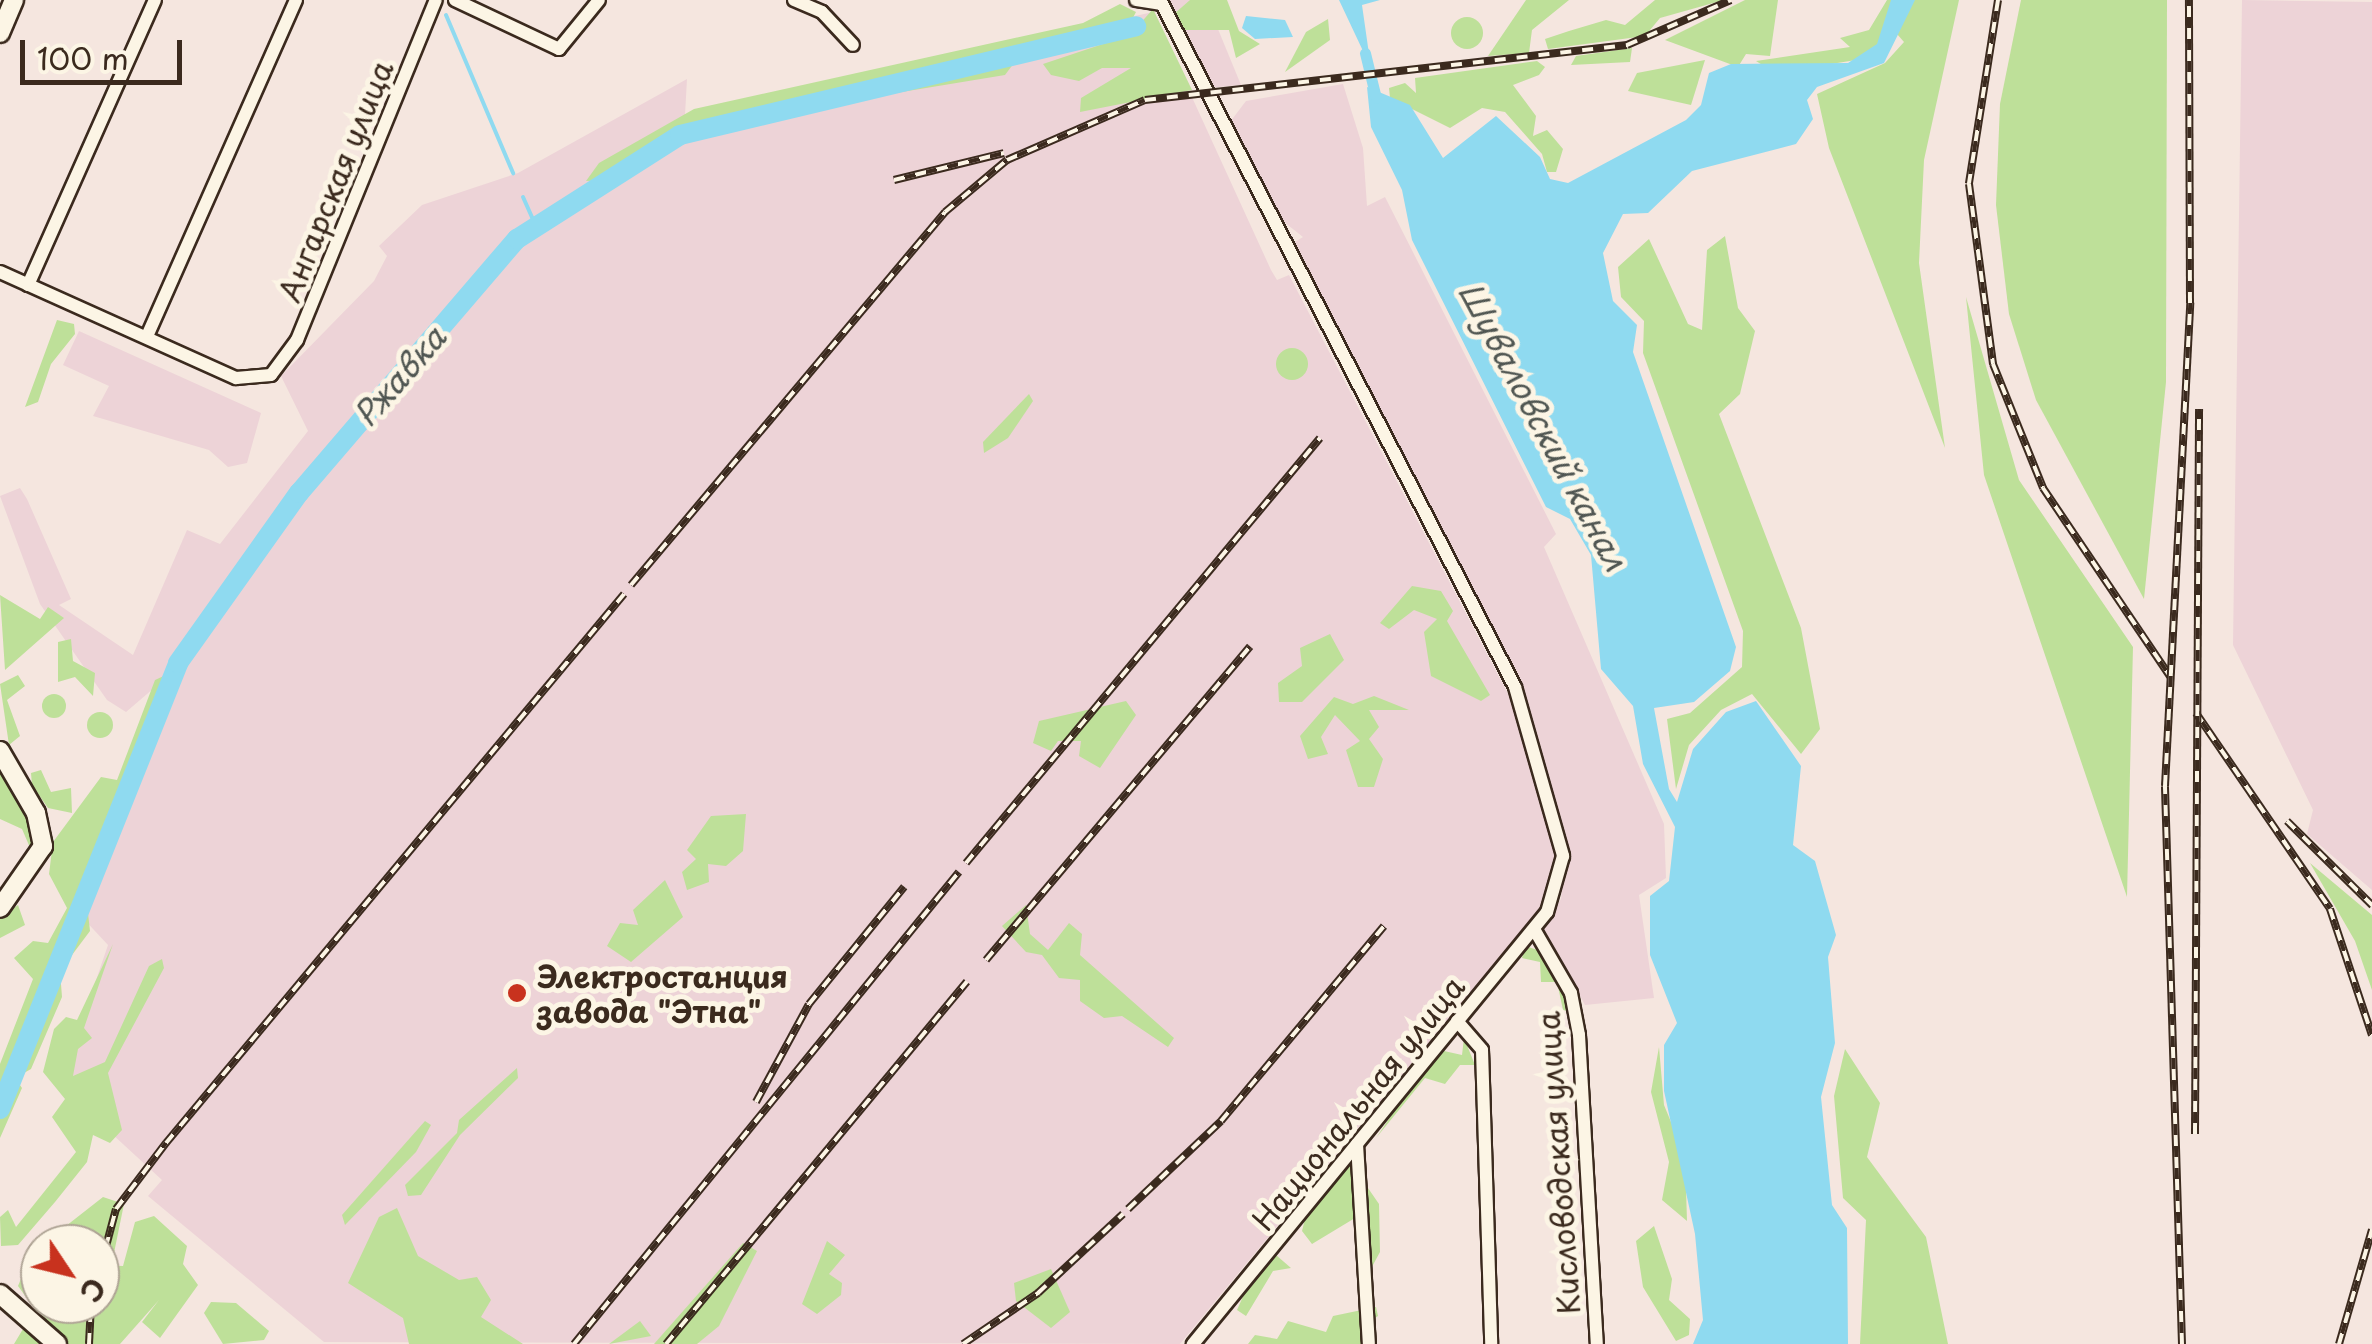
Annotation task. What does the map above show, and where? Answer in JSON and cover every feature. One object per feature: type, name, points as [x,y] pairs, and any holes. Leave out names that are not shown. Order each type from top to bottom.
[{"type":"street","points":[[0,32],[14,0]]},
{"type":"street","points":[[28,285],[154,0]]},
{"type":"street","points":[[0,272],[148,334],[296,0]]},
{"type":"street","name":"Ангарская улица","points":[[148,334],[236,378],[271,375],[298,340],[436,0]]},
{"type":"street","points":[[455,0],[558,49],[599,0]]},
{"type":"street","points":[[794,0],[822,12],[853,45]]},
{"type":"street","points":[[1136,0],[1160,2]]},
{"type":"street","name":"Национальная улица","points":[[1160,2],[1516,687],[1553,796],[1558,892],[1534,929],[1193,1344]]},
{"type":"street","points":[[0,751],[36,813],[43,846],[0,908]]},
{"type":"street","name":"Кисловодская улица","points":[[1534,929],[1572,992],[1579,1034],[1596,1344]]},
{"type":"street","points":[[1456,1021],[1482,1050],[1491,1344]]},
{"type":"street","points":[[1357,1144],[1369,1344]]},
{"type":"street","points":[[0,1294],[57,1344]]},
{"type":"shaded area","points":[[1163,0],[1206,0],[1241,85],[1207,88]]},
{"type":"shaded area","points":[[2242,0],[2372,2],[2372,890],[2307,834],[2313,810],[2233,645]]},
{"type":"shaded area","points":[[1153,12],[1271,270],[1277,280],[1289,275],[1518,713],[1556,847],[1547,899],[1180,1344],[324,1342],[148,1196],[162,1180],[60,1086],[108,945],[80,915],[154,688],[126,712],[107,700],[40,604],[0,496],[20,488],[27,499],[71,599],[59,605],[133,655],[187,530],[220,544],[308,431],[281,376],[374,281],[387,256],[379,246],[422,205],[518,173],[687,79],[685,115]]},
{"type":"shaded area","points":[[1343,84],[1363,148],[1367,206],[1385,197],[1556,534],[1544,547],[1664,824],[1666,878],[1639,895],[1654,998],[1585,1005],[1543,927],[1561,899],[1566,851],[1533,719],[1288,246],[1303,237],[1279,218],[1230,122],[1246,101]]},
{"type":"shaded area","points":[[79,331],[261,413],[247,463],[228,467],[209,450],[93,416],[109,386],[63,365]]},
{"type":"green space","points":[[1190,0],[1227,0],[1239,31],[1260,44],[1236,58],[1229,30],[1177,30],[1174,14]]},
{"type":"green space","points":[[1526,0],[1569,0],[1532,30],[1529,53],[1488,56]]},
{"type":"green space","points":[[1655,0],[1724,0],[1660,18],[1645,36],[1548,49],[1545,39],[1606,20],[1625,25]]},
{"type":"green space","points":[[1745,0],[1778,0],[1770,56],[1746,54],[1738,67],[1665,40]]},
{"type":"green space","points":[[1887,0],[1959,0],[1924,160],[1919,263],[1945,448],[1829,148],[1817,94],[1885,63],[1904,42],[1897,34],[1868,58],[1819,66],[1772,71],[1756,61],[1850,47],[1840,38],[1869,30]]},
{"type":"green space","points":[[2021,0],[2167,0],[2166,382],[2144,599],[2036,400],[2009,314],[1996,205],[2000,104]]},
{"type":"green space","points":[[1120,4],[1136,12],[1125,33],[1017,59],[1005,75],[683,128],[607,180],[586,181],[599,163],[694,109],[1083,23]]},
{"type":"green space","points":[[1153,9],[1192,90],[1080,112],[1081,98],[1131,68],[1102,68],[1079,81],[1051,75],[1043,64],[1130,35]]},
{"type":"green space","points":[[1467,17],[1478,22],[1483,33],[1478,44],[1467,49],[1456,44],[1451,33],[1456,22]]},
{"type":"green space","points":[[1328,19],[1330,40],[1285,72],[1306,32]]},
{"type":"green space","points":[[1632,48],[1630,62],[1571,65],[1576,56]]},
{"type":"green space","points":[[1705,60],[1691,105],[1628,91],[1637,73]]},
{"type":"green space","points":[[1537,61],[1545,67],[1539,75],[1513,85],[1536,116],[1533,136],[1547,130],[1563,149],[1556,172],[1547,172],[1542,154],[1505,112],[1482,108],[1450,128],[1390,98],[1389,88],[1405,83],[1416,93],[1415,78]]},
{"type":"green space","points":[[1725,236],[1738,308],[1755,331],[1740,394],[1719,414],[1801,628],[1820,729],[1801,754],[1752,694],[1721,710],[1689,745],[1676,789],[1667,719],[1690,713],[1742,667],[1743,631],[1643,353],[1644,321],[1621,297],[1618,267],[1649,239],[1688,324],[1702,330],[1707,250]]},
{"type":"green space","points":[[1966,297],[2019,480],[2133,647],[2127,897],[1984,475]]},
{"type":"green space","points":[[57,320],[74,324],[75,334],[51,364],[38,402],[25,407]]},
{"type":"green space","points":[[1292,348],[1303,353],[1308,364],[1303,375],[1292,380],[1281,375],[1276,364],[1281,353]]},
{"type":"green space","points":[[1029,394],[1033,401],[1008,438],[984,453],[983,442]]},
{"type":"green space","points":[[1412,586],[1441,591],[1453,611],[1447,621],[1490,695],[1481,701],[1431,676],[1424,632],[1437,619],[1414,610],[1389,629],[1380,623]]},
{"type":"green space","points":[[0,595],[40,619],[48,607],[64,618],[5,670]]},
{"type":"green space","points":[[1330,634],[1344,660],[1302,702],[1279,702],[1278,683],[1302,666],[1300,648]]},
{"type":"green space","points":[[71,639],[73,661],[95,673],[93,696],[75,677],[58,682],[58,642]]},
{"type":"green space","points":[[168,674],[87,904],[90,931],[60,971],[62,997],[31,1069],[15,1078],[22,1088],[0,1138],[0,1064],[33,979],[14,958],[33,941],[48,943],[67,908],[49,874],[53,842],[101,777],[117,780],[155,680]]},
{"type":"green space","points":[[18,675],[25,686],[7,700],[20,736],[9,745],[0,684]]},
{"type":"green space","points":[[54,694],[66,706],[54,718],[42,706]]},
{"type":"green space","points":[[1374,696],[1409,710],[1369,710],[1379,727],[1369,739],[1383,759],[1374,787],[1358,787],[1346,750],[1360,741],[1335,715],[1321,737],[1328,754],[1308,759],[1300,736],[1334,697],[1353,704]]},
{"type":"green space","points":[[1126,701],[1136,715],[1100,768],[1079,756],[1081,741],[1058,741],[1051,751],[1033,743],[1039,721]]},
{"type":"green space","points":[[100,712],[109,716],[113,725],[109,734],[100,738],[91,734],[87,725],[91,716]]},
{"type":"green space","points":[[0,768],[20,781],[19,802],[36,810],[46,832],[31,850],[22,829],[0,819]]},
{"type":"green space","points":[[41,770],[51,792],[71,788],[72,813],[48,808],[32,785],[31,773]]},
{"type":"green space","points":[[746,814],[743,851],[726,866],[708,864],[709,882],[687,890],[682,872],[696,859],[687,850],[711,816]]},
{"type":"green space","points":[[2310,863],[2372,915],[2372,990],[2355,941]]},
{"type":"green space","points":[[665,880],[683,917],[631,962],[607,946],[620,923],[638,925],[633,910]]},
{"type":"green space","points":[[18,905],[25,925],[0,938],[0,918]]},
{"type":"green space","points":[[1026,905],[1030,934],[1048,950],[1069,923],[1082,934],[1080,955],[1174,1038],[1168,1047],[1122,1016],[1104,1018],[1080,1001],[1080,980],[1059,978],[1042,955],[1026,952],[1002,926]]},
{"type":"green space","points":[[113,944],[84,1028],[92,1038],[78,1049],[73,1076],[105,1062],[149,966],[162,959],[164,968],[108,1073],[122,1130],[110,1143],[93,1135],[87,1162],[55,1202],[36,1224],[20,1224],[18,1245],[1,1246],[0,1217],[8,1210],[16,1227],[76,1152],[52,1117],[65,1099],[43,1072],[54,1029],[66,1017],[77,1020]]},
{"type":"green space","points":[[1525,946],[1557,956],[1579,1014],[1563,1010],[1557,982],[1541,982],[1540,962],[1522,958]]},
{"type":"green space","points":[[1464,1038],[1475,1065],[1460,1065],[1445,1084],[1425,1078],[1376,1138],[1418,1076],[1444,1051],[1462,1055]]},
{"type":"green space","points":[[1659,1047],[1664,1105],[1685,1156],[1687,1221],[1662,1200],[1669,1162],[1651,1092]]},
{"type":"green space","points":[[1845,1049],[1880,1103],[1867,1157],[1926,1237],[1948,1344],[1860,1344],[1866,1220],[1843,1198],[1834,1096]]},
{"type":"green space","points":[[517,1068],[518,1078],[460,1135],[421,1195],[408,1196],[405,1185],[457,1133],[459,1120]]},
{"type":"green space","points":[[425,1121],[431,1125],[416,1152],[345,1225],[342,1215]]},
{"type":"green space","points":[[1350,1162],[1379,1204],[1380,1252],[1361,1287],[1355,1218],[1312,1244],[1302,1231],[1307,1211]]},
{"type":"green space","points":[[103,1197],[124,1204],[120,1224],[69,1224]]},
{"type":"green space","points":[[397,1208],[418,1256],[459,1280],[477,1277],[491,1300],[481,1317],[523,1344],[409,1344],[403,1318],[348,1283],[379,1217]]},
{"type":"green space","points":[[154,1216],[187,1246],[183,1264],[198,1285],[160,1338],[142,1322],[159,1300],[120,1344],[14,1344],[26,1324],[120,1324],[120,1266],[135,1222]]},
{"type":"green space","points":[[1654,1226],[1672,1279],[1669,1300],[1690,1319],[1689,1335],[1676,1341],[1643,1287],[1636,1241]]},
{"type":"green space","points":[[827,1241],[845,1255],[829,1274],[842,1283],[841,1295],[817,1314],[802,1304]]},
{"type":"green space","points":[[743,1243],[757,1251],[719,1326],[697,1344],[654,1344]]},
{"type":"green space","points":[[1276,1255],[1291,1268],[1273,1271],[1246,1316],[1237,1310],[1245,1292]]},
{"type":"green space","points":[[1051,1269],[1070,1312],[1051,1328],[1016,1301],[1014,1283]]},
{"type":"green space","points":[[211,1302],[236,1303],[269,1331],[264,1340],[223,1344],[204,1313]]},
{"type":"green space","points":[[1376,1307],[1378,1316],[1362,1326],[1373,1344],[1248,1344],[1255,1335],[1277,1339],[1288,1321],[1326,1332],[1333,1316]]},
{"type":"green space","points":[[640,1321],[651,1336],[609,1344]]},
{"type":"water","points":[[1339,0],[1380,0],[1362,5],[1371,68]]},
{"type":"water","points":[[1891,0],[1915,0],[1884,63],[1817,87],[1807,100],[1813,119],[1796,144],[1692,171],[1648,213],[1623,214],[1603,253],[1613,301],[1637,325],[1633,352],[1736,647],[1730,671],[1694,702],[1654,708],[1669,789],[1677,802],[1693,749],[1726,712],[1756,701],[1801,766],[1793,845],[1815,861],[1836,935],[1828,957],[1835,1043],[1821,1097],[1832,1205],[1847,1228],[1848,1344],[1693,1344],[1703,1320],[1695,1234],[1664,1091],[1664,1045],[1677,1023],[1650,955],[1650,896],[1669,881],[1675,827],[1643,764],[1633,706],[1601,669],[1591,555],[1570,519],[1546,507],[1412,240],[1402,190],[1371,127],[1367,87],[1410,105],[1443,158],[1496,116],[1540,157],[1550,179],[1568,183],[1686,120],[1701,105],[1709,73],[1731,64],[1848,63],[1877,44]]},
{"type":"water","points":[[1246,16],[1285,20],[1293,37],[1255,39],[1242,28]]},
{"type":"waterway","points":[[446,15],[513,173]]},
{"type":"waterway","name":"Ржавка","points":[[0,1109],[178,663],[299,493],[517,239],[680,135],[1136,26]]},
{"type":"waterway","name":"Шуваловский канал","points":[[1365,53],[1376,98]]},
{"type":"waterway","points":[[523,197],[536,226]]},
{"type":"railway","points":[[631,585],[945,212],[1007,160],[1145,100],[1627,45],[1731,0]]},
{"type":"railway","points":[[1998,0],[1969,184],[1993,364],[2043,488],[2170,676]]},
{"type":"railway","points":[[2182,1344],[2165,786],[2190,303],[2189,0]]},
{"type":"railway","points":[[894,180],[1004,153]]},
{"type":"railway","points":[[2195,1134],[2199,409]]},
{"type":"railway","points":[[966,863],[1320,438]]},
{"type":"railway","points":[[112,1224],[116,1209],[166,1143],[624,594]]},
{"type":"railway","points":[[986,960],[1250,646]]},
{"type":"railway","points":[[2196,713],[2330,909],[2372,1035]]},
{"type":"railway","points":[[2287,821],[2372,905]]},
{"type":"railway","points":[[574,1344],[959,872]]},
{"type":"railway","points":[[756,1102],[809,1004],[904,887]]},
{"type":"railway","points":[[1128,1209],[1221,1121],[1384,926]]},
{"type":"railway","points":[[666,1344],[967,982]]},
{"type":"railway","points":[[963,1344],[1038,1293],[1123,1214]]},
{"type":"railway","points":[[2339,1344],[2372,1230]]},
{"type":"railway","points":[[89,1344],[90,1324]]},
{"type":"place","name":"Электростанция завода \"Этна\"","points":[[517,993]]}]
